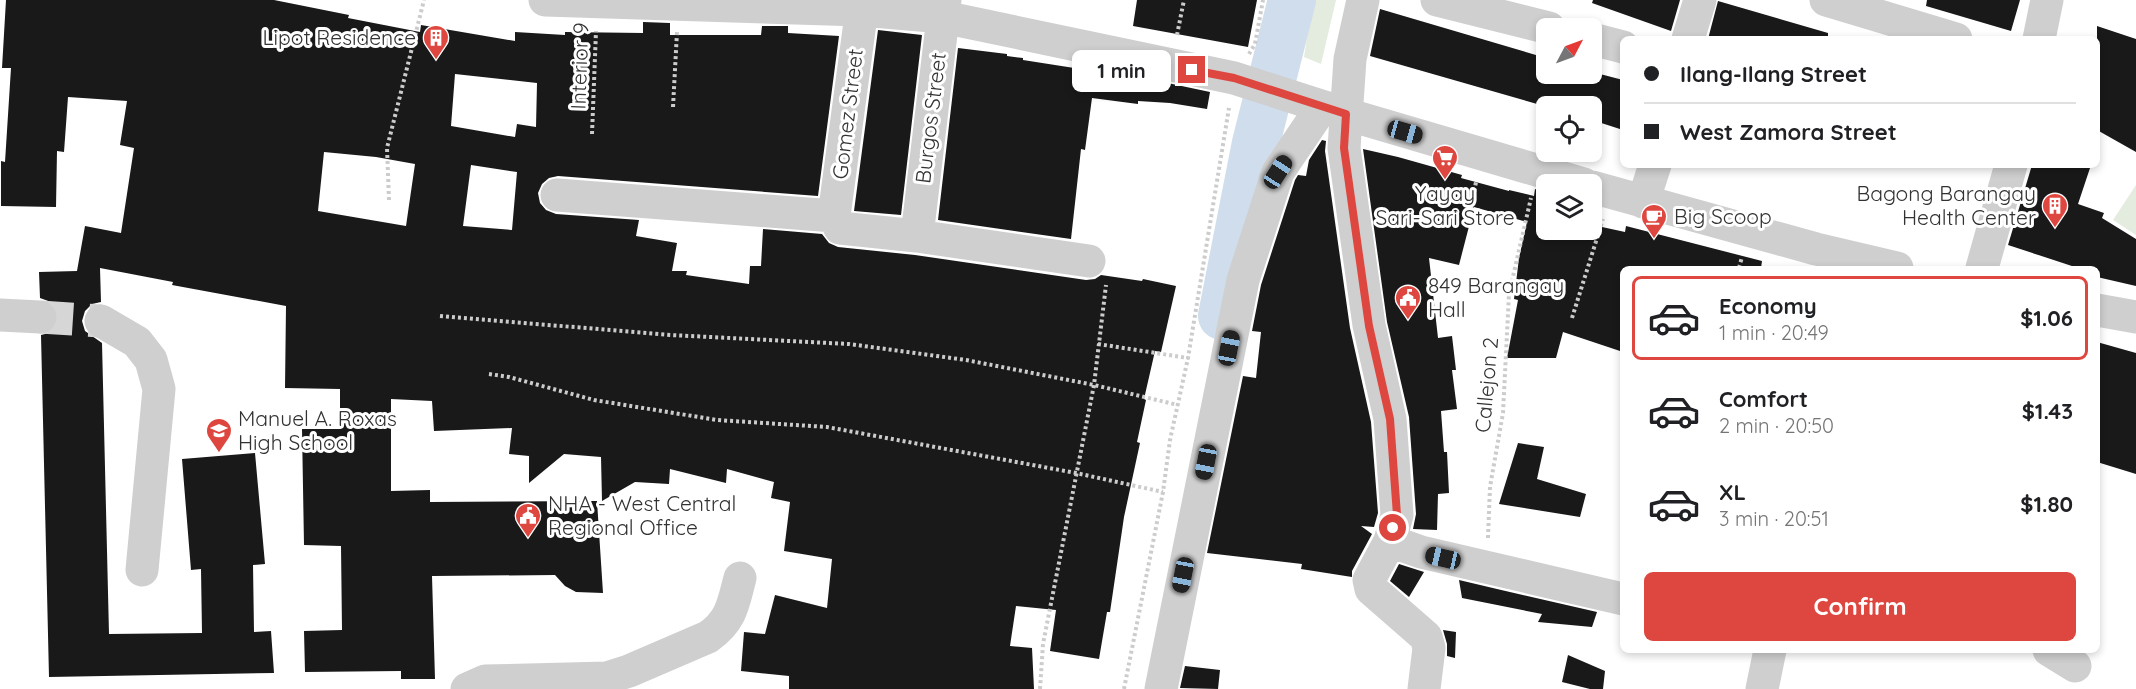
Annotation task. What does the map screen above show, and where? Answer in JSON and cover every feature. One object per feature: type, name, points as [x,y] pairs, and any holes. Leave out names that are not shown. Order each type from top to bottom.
[{"type":"street","points":[[545,0],[944,8],[1172,66],[1238,80],[1548,174]]},
{"type":"street","points":[[1161,689],[1243,280],[1278,172],[1326,108],[1350,59],[1363,0]]},
{"type":"street","points":[[1437,0],[1536,25]]},
{"type":"street","points":[[1689,36],[1700,0]]},
{"type":"street","points":[[1826,0],[1946,36]]},
{"type":"street","points":[[2040,36],[2047,0]]},
{"type":"street","name":"Gomez Street","points":[[837,222],[862,5]]},
{"type":"street","name":"Burgos Street","points":[[917,236],[944,8]]},
{"type":"street","points":[[1602,42],[1620,46]]},
{"type":"street","points":[[1326,108],[1344,148],[1369,326],[1390,419],[1397,515],[1389,541],[1369,580],[1371,589],[1426,637],[1429,648],[1424,689]]},
{"type":"street","points":[[1643,202],[1654,168]]},
{"type":"street","points":[[1983,266],[2010,168]]},
{"type":"street","points":[[1602,190],[1815,259],[1879,266]]},
{"type":"street","points":[[557,195],[837,222],[1089,261]]},
{"type":"street","points":[[2100,311],[2136,317]]},
{"type":"street","points":[[0,315],[40,317]]},
{"type":"street","points":[[101,321],[137,342],[151,360],[159,389],[142,570]]},
{"type":"street","points":[[1389,541],[1421,552],[1620,598]]},
{"type":"street","points":[[467,689],[485,681],[607,678],[629,671],[708,637],[720,629],[731,615],[740,578]]},
{"type":"street","points":[[1762,689],[1769,653]]},
{"type":"path","points":[[389,200],[387,148],[424,0]]},
{"type":"path","points":[[1172,66],[1184,0]]},
{"type":"path","points":[[1124,689],[1163,492],[1170,440],[1188,358],[1238,80],[1255,44],[1263,0]]},
{"type":"path","name":"Interior 9","points":[[592,134],[596,2]]},
{"type":"path","points":[[673,107],[682,3]]},
{"type":"path","name":"Callejon 2","points":[[1487,568],[1490,487],[1503,413],[1509,294],[1538,171]]},
{"type":"path","points":[[1572,318],[1586,240]]},
{"type":"path","points":[[1040,689],[1043,645],[1094,385],[1109,266],[1089,261]]},
{"type":"path","points":[[440,316],[670,335],[849,344],[966,360],[1094,385],[1178,405]]},
{"type":"path","points":[[1098,344],[1188,358]]},
{"type":"path","points":[[489,374],[605,402],[717,420],[827,427],[1077,473],[1163,492]]},
{"type":"shaded area","points":[[1313,0],[1336,0],[1321,64],[1304,57]]},
{"type":"shaded area","points":[[2136,185],[2136,235],[2113,220]]},
{"type":"building","points":[[6,0],[274,0],[420,32],[421,25],[515,41],[515,32],[565,35],[565,32],[643,33],[643,22],[670,23],[670,35],[761,35],[762,26],[788,26],[788,33],[839,36],[818,196],[558,176],[549,178],[542,184],[538,193],[540,203],[546,210],[556,214],[639,220],[636,236],[677,243],[672,271],[687,271],[686,275],[749,284],[750,266],[761,266],[763,229],[822,234],[829,243],[838,247],[915,255],[1086,280],[1095,279],[1101,275],[1142,281],[1143,279],[1176,286],[1161,352],[1155,351],[1144,399],[1146,400],[1137,442],[1140,443],[1124,517],[1110,612],[1107,612],[1099,659],[1050,651],[1056,610],[1016,606],[1010,646],[1032,648],[1034,689],[789,689],[789,676],[741,671],[744,632],[765,634],[775,595],[827,608],[832,559],[784,551],[790,502],[771,498],[774,482],[727,469],[726,483],[670,469],[669,484],[635,482],[602,501],[601,457],[564,454],[529,483],[529,456],[509,454],[512,428],[434,431],[432,401],[391,399],[391,491],[430,490],[430,502],[597,501],[603,593],[576,592],[565,586],[555,575],[432,576],[435,679],[401,679],[401,671],[305,672],[304,631],[342,630],[341,546],[304,545],[302,429],[340,429],[340,389],[285,388],[286,306],[172,285],[173,282],[100,268],[101,302],[92,304],[85,311],[82,321],[85,331],[102,343],[109,634],[202,633],[201,569],[191,570],[182,459],[255,453],[265,564],[253,565],[254,632],[271,631],[274,673],[49,677],[41,335],[55,328],[59,317],[51,302],[40,298],[39,272],[77,271],[85,226],[121,233],[134,148],[120,145],[127,101],[68,97],[64,152],[57,151],[56,207],[1,206],[1,161],[5,162],[11,68],[2,68]],"holes":[[[455,74],[537,83],[536,127],[517,124],[515,137],[451,126]],[[324,152],[376,157],[415,164],[406,226],[318,211]],[[471,165],[517,172],[512,230],[463,226]]]},
{"type":"building","points":[[1137,0],[1257,0],[1248,47],[1133,26]]},
{"type":"building","points":[[1593,0],[1680,0],[1671,31],[1592,3]]},
{"type":"building","points":[[1927,0],[2020,0],[2011,31],[1926,6]]},
{"type":"building","points":[[1718,1],[1828,33],[1828,36],[1709,36]]},
{"type":"building","points":[[1380,9],[1536,55],[1536,84],[1602,84],[1602,75],[1620,79],[1620,129],[1602,123],[1602,96],[1536,96],[1536,104],[1370,56]]},
{"type":"building","points":[[2097,26],[2136,39],[2136,152],[2100,132],[2100,36],[2097,36]]},
{"type":"building","points":[[878,30],[922,35],[901,215],[854,211]]},
{"type":"building","points":[[958,48],[1007,54],[1007,56],[1023,58],[1023,60],[1087,70],[1087,66],[1210,92],[1207,109],[1170,103],[1138,101],[1138,104],[1092,98],[1085,150],[1081,149],[1071,239],[938,220]]},
{"type":"building","points":[[1322,140],[1326,141],[1325,151],[1350,328],[1371,422],[1378,513],[1374,527],[1361,526],[1372,534],[1352,571],[1352,577],[1301,569],[1302,564],[1207,553],[1243,376],[1256,378],[1261,332],[1252,331],[1261,285],[1295,180],[1298,175],[1306,176],[1309,160]]},
{"type":"building","points":[[1363,149],[1462,175],[1461,178],[1509,191],[1534,196],[1536,189],[1536,240],[1602,240],[1602,227],[1625,232],[1626,226],[1762,261],[1761,266],[1620,266],[1620,351],[1563,332],[1556,358],[1507,358],[1518,300],[1514,299],[1519,258],[1527,222],[1474,207],[1459,265],[1429,258],[1438,338],[1452,336],[1456,370],[1452,370],[1457,409],[1441,411],[1444,452],[1447,452],[1449,493],[1438,494],[1437,530],[1413,529],[1416,514],[1409,417],[1387,322]]},
{"type":"building","points":[[2031,168],[2090,168],[2078,204],[2104,213],[2102,218],[2136,239],[2136,286],[2100,278],[2100,266],[2072,266],[2008,245]]},
{"type":"building","points":[[2100,343],[2136,353],[2136,474],[2100,463]]},
{"type":"building","points":[[1518,443],[1544,447],[1537,479],[1586,494],[1580,517],[1499,504]]},
{"type":"building","points":[[1399,564],[1424,572],[1409,597],[1390,581]]},
{"type":"building","points":[[1459,580],[1597,612],[1592,627],[1538,622],[1542,614],[1462,598]]},
{"type":"building","points":[[1443,630],[1456,632],[1455,658],[1447,656],[1447,644]]},
{"type":"building","points":[[1568,655],[1605,671],[1603,689],[1590,689],[1562,682]]},
{"type":"building","points":[[1185,666],[1220,670],[1218,689],[1180,688]]},
{"type":"waterway","points":[[1222,316],[1256,143],[1292,0]]},
{"type":"tunnel","points":[[40,317],[101,321]]},
{"type":"place","name":"Lipot Residence","points":[[436,61]]},
{"type":"place","name":"Yayay Sari-Sari Store","points":[[1445,181]]},
{"type":"place","name":"Bagong Barangay Health Center","points":[[2055,229]]},
{"type":"place","name":"Big Scoop","points":[[1654,240]]},
{"type":"place","name":"849 Barangay Hall","points":[[1408,321]]},
{"type":"place","name":"Manuel A. Roxas High School","points":[[219,454]]},
{"type":"place","name":"NHA - West Central Regional Office","points":[[528,539]]},
{"type":"route","points":[[1192,70],[1234,78],[1346,114],[1344,148],[1369,326],[1390,419],[1397,515],[1393,528]]}]
